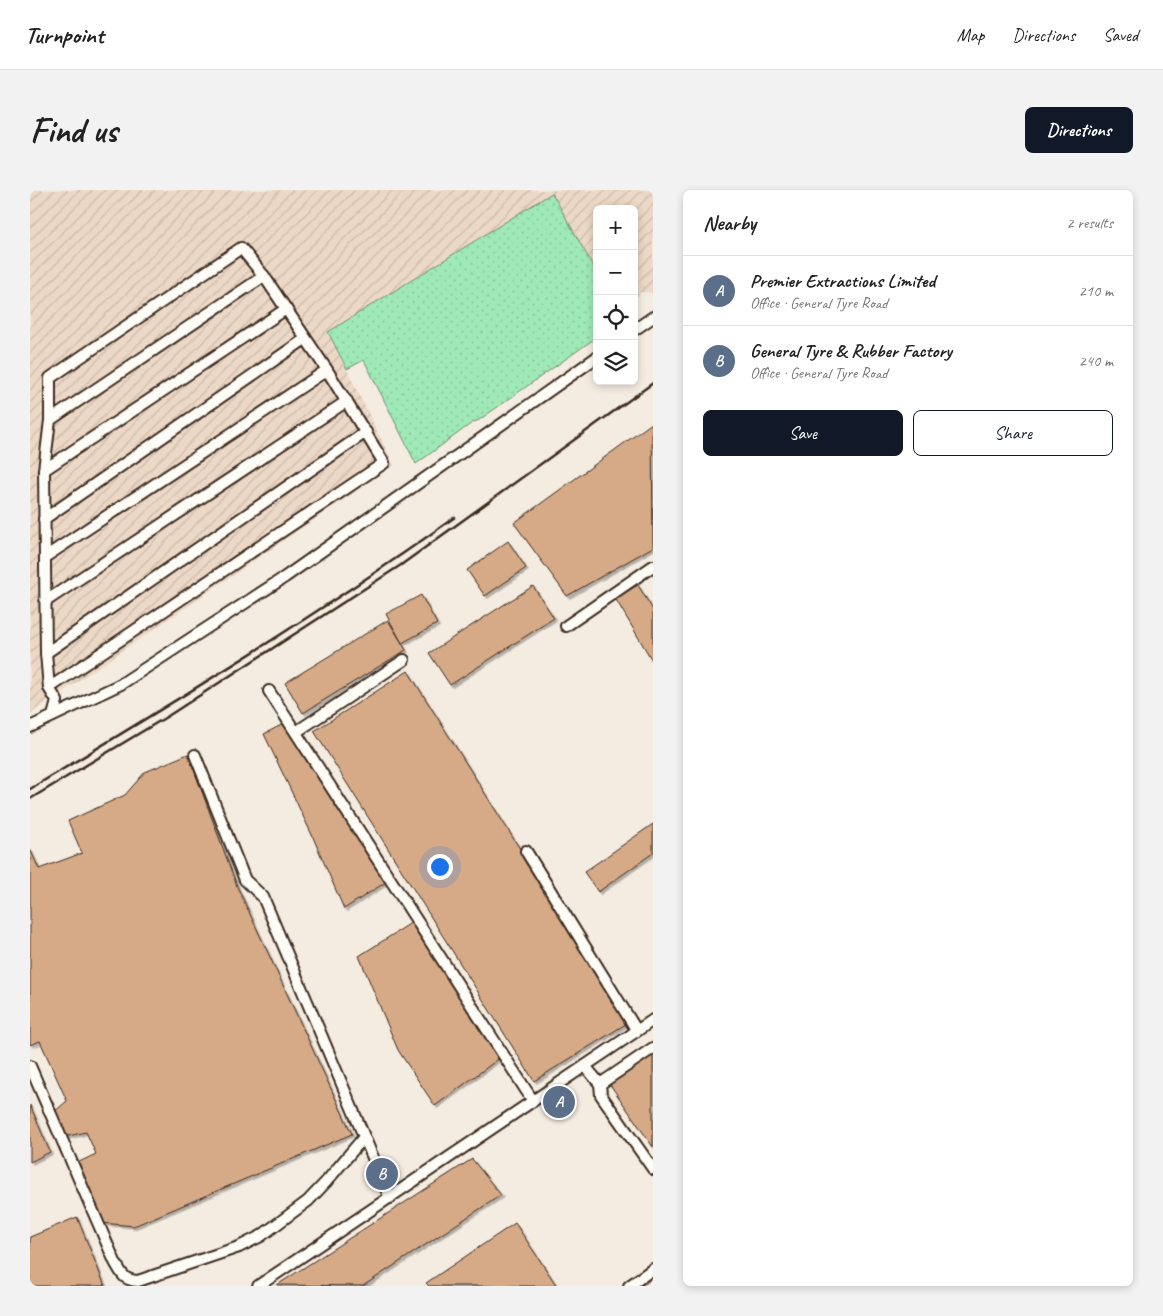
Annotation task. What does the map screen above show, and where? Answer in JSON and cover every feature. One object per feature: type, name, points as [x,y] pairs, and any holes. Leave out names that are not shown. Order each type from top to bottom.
[{"type":"street","points":[[49,688],[384,463],[327,370],[264,276],[241,248],[50,378],[50,420],[44,470],[44,519],[46,653],[49,688],[57,701],[53,716]]},
{"type":"street","points":[[50,420],[264,276]]},
{"type":"street","points":[[44,470],[286,309]]},
{"type":"street","points":[[638,327],[653,317]]},
{"type":"street","points":[[44,519],[305,338]]},
{"type":"street","points":[[30,727],[121,684],[277,583],[593,360]]},
{"type":"street","points":[[46,557],[327,370]]},
{"type":"street","points":[[46,601],[347,401]]},
{"type":"street","points":[[46,653],[366,432]]},
{"type":"street","points":[[566,626],[653,566]]},
{"type":"street","points":[[296,732],[404,660]]},
{"type":"street","points":[[270,691],[533,1101]]},
{"type":"street","points":[[194,754],[241,872],[245,880],[263,898],[390,1198]]},
{"type":"street","points":[[526,851],[637,1031]]},
{"type":"street","points":[[258,1286],[653,1020]]},
{"type":"street","points":[[600,1084],[653,1048]]},
{"type":"street","points":[[30,1066],[114,1262],[128,1280],[138,1282],[238,1247],[261,1236],[308,1201],[364,1137]]},
{"type":"street","points":[[585,1066],[600,1084],[600,1095],[653,1169]]},
{"type":"street","points":[[629,1286],[653,1269]]},
{"type":"shaded area","points":[[30,190],[653,190],[653,293],[640,292],[638,295],[638,205],[593,205],[593,266],[552,193],[328,332],[394,465],[30,714]]},
{"type":"green space","points":[[552,193],[593,266],[593,340],[416,464],[364,360],[347,369],[328,332]]},
{"type":"building","points":[[652,423],[653,547],[567,596],[514,523]]},
{"type":"building","points":[[508,541],[526,568],[485,596],[467,570]]},
{"type":"building","points":[[638,585],[653,610],[653,662],[615,598]]},
{"type":"building","points":[[533,586],[554,618],[450,685],[429,653]]},
{"type":"building","points":[[421,595],[437,624],[402,643],[386,614]]},
{"type":"building","points":[[388,620],[406,650],[303,713],[285,683]]},
{"type":"building","points":[[408,671],[629,1022],[534,1081],[314,731]]},
{"type":"building","points":[[285,723],[386,882],[344,909],[312,835],[264,734]]},
{"type":"building","points":[[188,754],[237,886],[352,1134],[134,1226],[102,1223],[77,1163],[96,1154],[86,1132],[64,1137],[54,1112],[67,1101],[40,1041],[30,1045],[30,849],[39,869],[82,853],[68,821],[125,795],[145,772]]},
{"type":"building","points":[[653,824],[653,853],[598,892],[584,872]]},
{"type":"building","points":[[414,921],[501,1057],[435,1106],[398,1050],[359,956]]},
{"type":"building","points":[[653,1052],[653,1147],[609,1083]]},
{"type":"building","points":[[30,1105],[50,1152],[30,1162]]},
{"type":"building","points":[[472,1159],[501,1195],[363,1286],[277,1285]]},
{"type":"building","points":[[77,1217],[105,1286],[30,1286],[30,1237]]},
{"type":"building","points":[[515,1223],[557,1286],[429,1286],[426,1283]]},
{"type":"building","points":[[653,1273],[653,1286],[635,1286]]},
{"type":"railway","points":[[30,799],[168,716],[401,565],[653,383]]},
{"type":"railway","points":[[30,789],[192,691],[351,589],[455,517]]},
{"type":"place","name":"Premier Extractions Limited","points":[[559,1102]]},
{"type":"place","name":"General Tyre & Rubber Factory","points":[[382,1174]]}]
